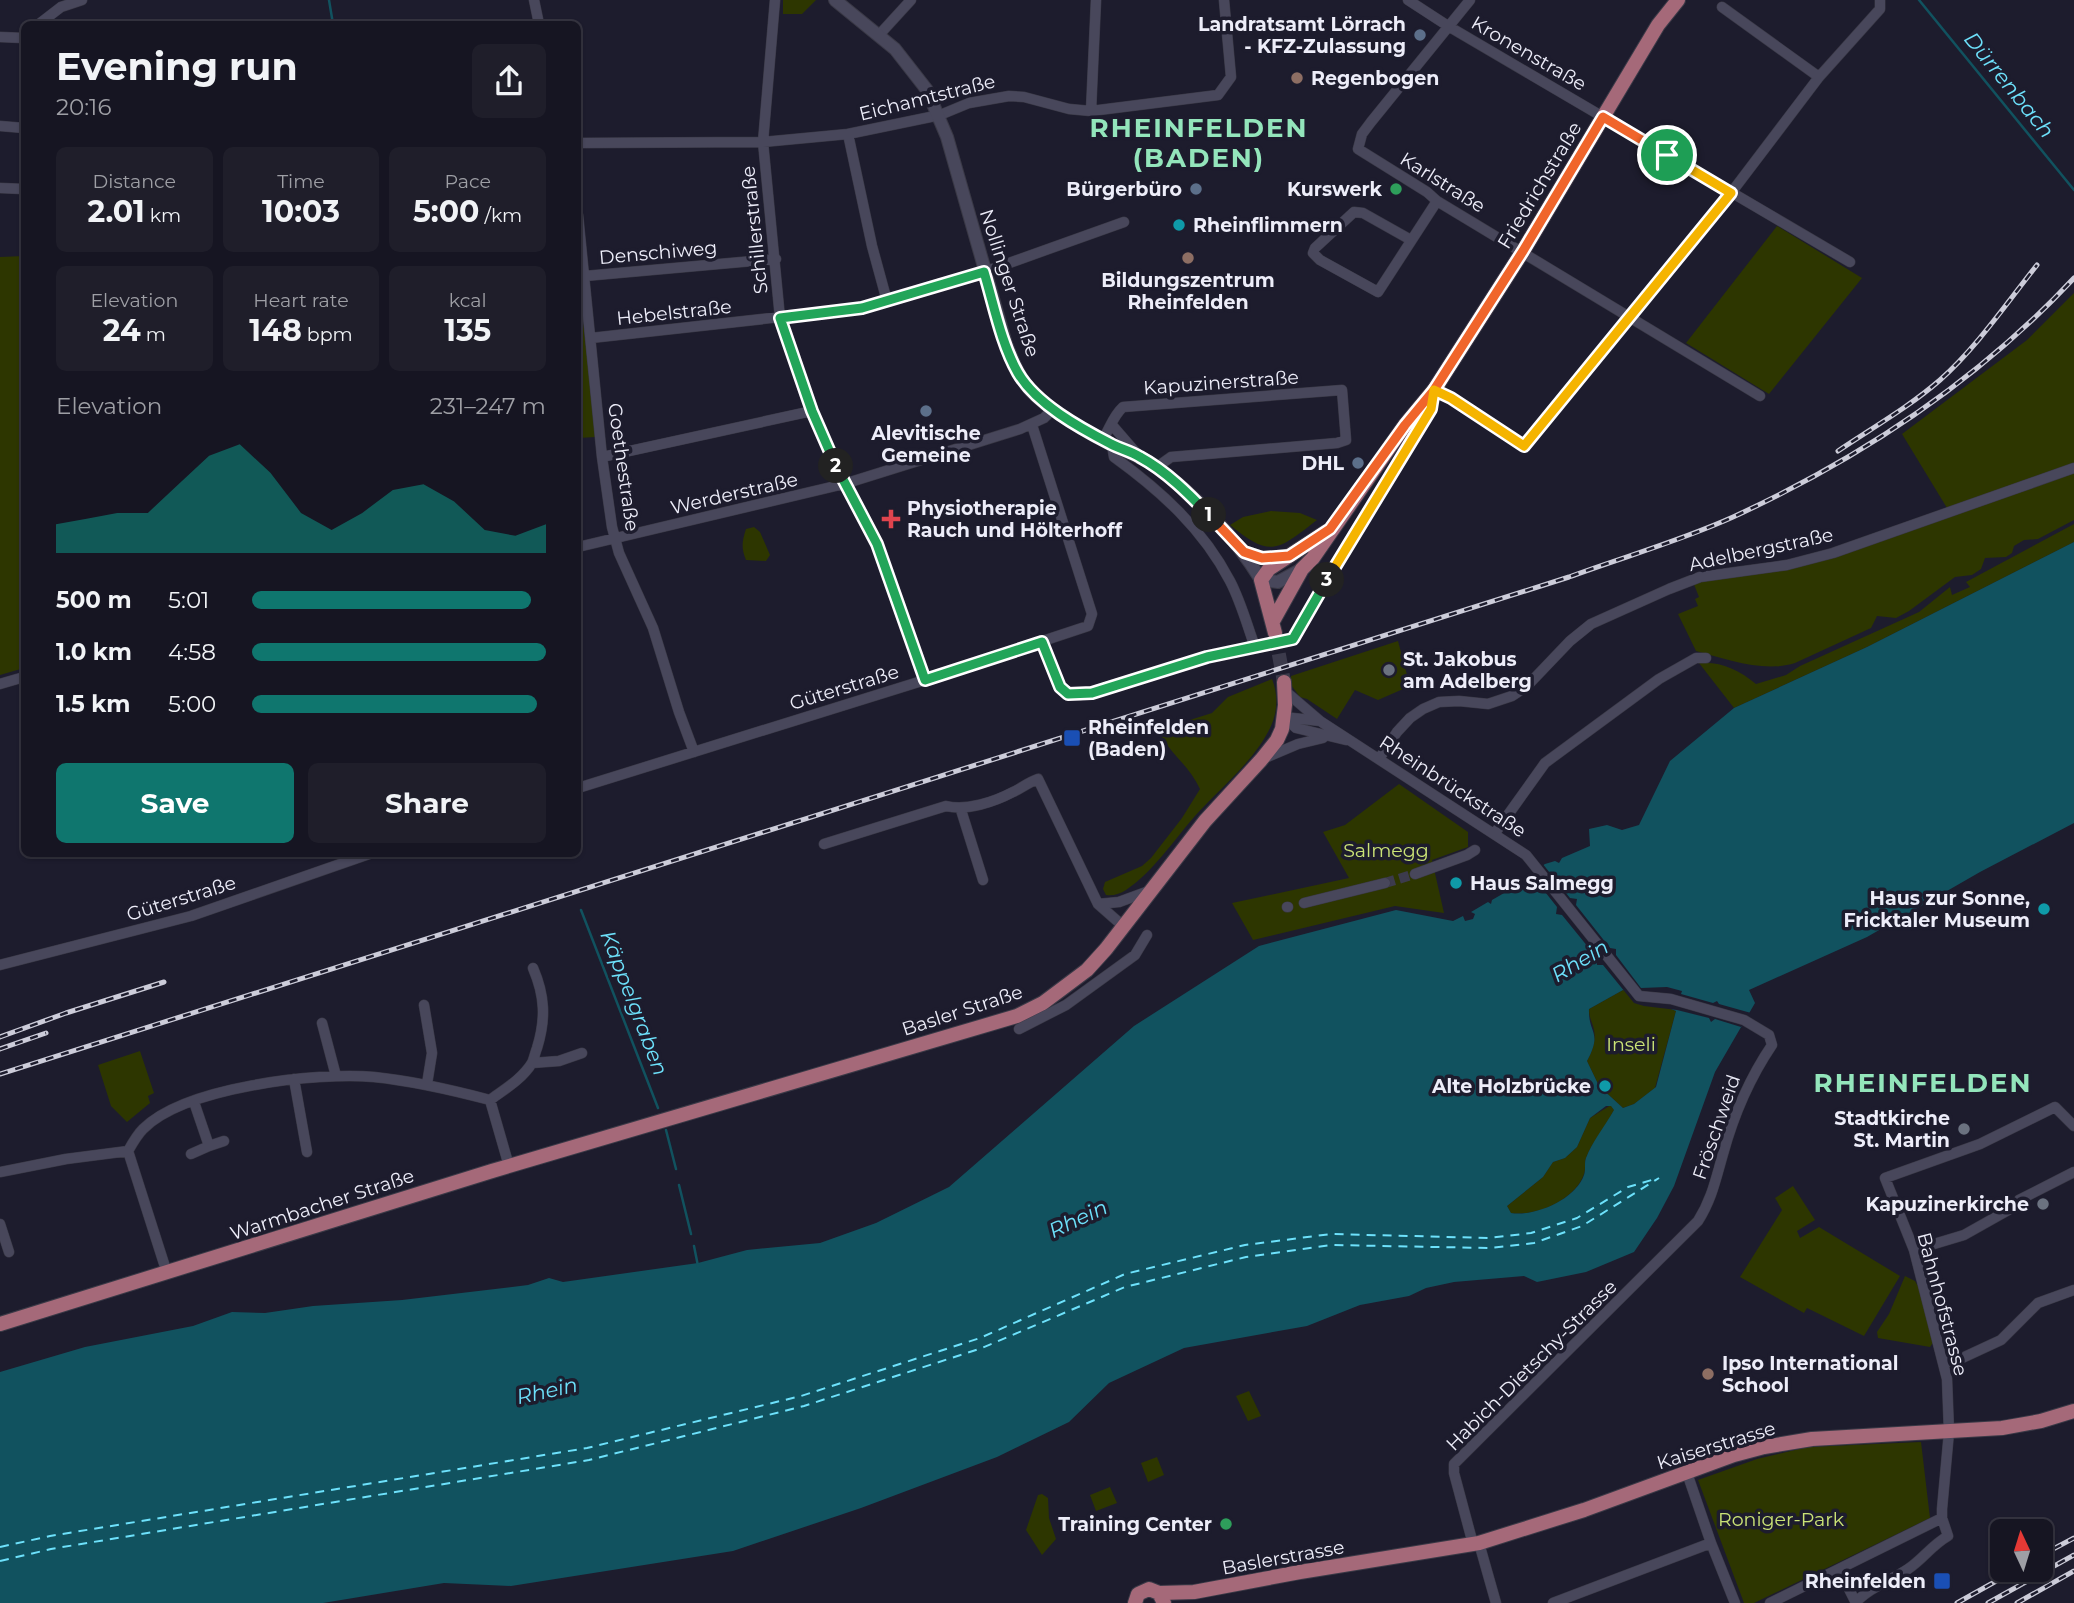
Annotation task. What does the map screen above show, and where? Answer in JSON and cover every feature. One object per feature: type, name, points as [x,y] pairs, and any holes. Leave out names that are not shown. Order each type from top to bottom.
[{"type":"main road","name":"Nollinger Straße","points":[[835,0],[895,49],[927,90],[940,116],[1006,344],[1018,373],[1030,390],[1053,409],[1107,442],[1157,467],[1193,498],[1244,552],[1261,580]]},
{"type":"main road","name":"Friedrichstraße","points":[[1434,390],[1523,251],[1658,25],[1678,0]]},
{"type":"main road","points":[[1261,580],[1278,582],[1302,569],[1313,558],[1330,529],[1405,425],[1434,390]]},
{"type":"main road","points":[[1261,580],[1269,569],[1330,529]]},
{"type":"main road","points":[[1244,552],[1262,558],[1289,556]]},
{"type":"main road","points":[[1261,580],[1274,627],[1302,569]]},
{"type":"main road","name":"Basler Straße","points":[[657,1121],[1017,1016],[1067,987],[1087,970],[1205,821],[1277,740],[1284,717],[1285,686]]},
{"type":"main road","name":"Warmbacher Straße","points":[[0,1324],[657,1121]]},
{"type":"main road","name":"Kaiserstrasse","points":[[1378,1560],[1476,1544],[1584,1510],[1734,1455],[1788,1443],[1812,1439],[1949,1432],[2021,1425],[2074,1411]]},
{"type":"main road","name":"Baslerstrasse","points":[[1131,1601],[1145,1590],[1154,1590],[1162,1598],[1378,1560]]},
{"type":"main road","name":"Baslerstrasse","points":[[1175,1603],[1194,1592]]},
{"type":"street","points":[[44,21],[61,7],[82,0]]},
{"type":"street","points":[[534,0],[538,21]]},
{"type":"street","name":"Schillerstraße","points":[[775,0],[763,142],[780,318],[812,411],[844,484],[877,544],[925,680]]},
{"type":"street","points":[[879,35],[911,0]]},
{"type":"street","points":[[1091,111],[1096,0]]},
{"type":"street","name":"Eichamtstraße","points":[[581,144],[763,142],[848,134],[940,116],[969,103],[1009,96],[1024,97],[1069,110],[1091,111],[1219,96],[1231,77],[1224,0]]},
{"type":"street","name":"Kronenstraße","points":[[1408,0],[1850,262]]},
{"type":"street","points":[[1448,26],[1470,0]]},
{"type":"street","points":[[1042,642],[1060,687],[1068,694],[1080,695],[1207,657],[1293,639],[1431,409],[1434,390],[1451,398],[1524,446],[1731,193],[1819,77],[1880,9],[1880,0]]},
{"type":"street","points":[[1722,7],[1819,77]]},
{"type":"street","name":"Karlstraße","points":[[1448,26],[1362,134],[1358,149],[1437,201],[1760,396]]},
{"type":"street","points":[[0,37],[21,38]]},
{"type":"street","points":[[0,126],[21,128]]},
{"type":"street","points":[[848,134],[887,301]]},
{"type":"street","points":[[0,188],[21,189]]},
{"type":"street","points":[[1411,240],[1363,214],[1354,212],[1315,248],[1313,253],[1320,260],[1378,292],[1437,201]]},
{"type":"street","name":"Hebelstraße","points":[[591,338],[862,308],[984,272],[1125,222]]},
{"type":"street","name":"Goethestraße","points":[[581,241],[602,457],[615,539],[653,628],[694,752]]},
{"type":"street","name":"Denschiweg","points":[[585,276],[776,259]]},
{"type":"street","name":"Kapuzinerstraße","points":[[1107,442],[1115,414],[1123,407],[1342,390],[1346,440],[1337,443],[1171,457],[1157,467]]},
{"type":"street","name":"Werderstraße","points":[[581,546],[844,484],[1032,425],[1053,409]]},
{"type":"street","points":[[602,457],[812,411]]},
{"type":"street","name":"Güterstraße","points":[[581,787],[925,680],[1088,626],[1092,614],[1032,425]]},
{"type":"street","points":[[1112,425],[1138,456]]},
{"type":"street","points":[[1107,442],[1114,457],[1156,487],[1205,539],[1231,583],[1255,647]]},
{"type":"street","name":"Adelbergstraße","points":[[1379,759],[1397,732],[1423,709],[1439,702],[1488,704],[1512,696],[1527,686],[1570,641],[1591,624],[1669,589],[1700,577],[1787,565],[1833,553],[2074,468]]},
{"type":"street","points":[[1495,833],[1545,763],[1659,679],[1696,658],[1706,658]]},
{"type":"street","points":[[0,684],[21,678]]},
{"type":"street","name":"Rheinbrückstraße","points":[[1285,686],[1320,721],[1526,855],[1639,996],[1671,999],[1744,1020],[1769,1035]]},
{"type":"street","name":"Rheinbrückstraße","points":[[1284,717],[1296,728],[1350,740]]},
{"type":"street","name":"Rheinbrückstraße","points":[[1284,717],[1320,721]]},
{"type":"street","name":"Rheinbrückstraße","points":[[1261,760],[1298,744],[1327,737]]},
{"type":"street","points":[[824,844],[947,806],[961,810],[1015,792],[1023,784],[1038,779],[1098,904],[1123,926]]},
{"type":"street","points":[[961,810],[983,880]]},
{"type":"street","points":[[1415,874],[1475,850]]},
{"type":"street","name":"Güterstraße","points":[[0,965],[191,916],[360,857]]},
{"type":"street","points":[[1304,903],[1385,883]]},
{"type":"street","points":[[1098,904],[1119,902],[1149,891]]},
{"type":"street","name":"Basler Straße","points":[[1019,1029],[1066,1005],[1135,955],[1147,935]]},
{"type":"street","points":[[0,1172],[66,1159],[128,1151],[143,1129],[171,1110],[247,1086],[294,1079],[373,1077],[427,1084],[490,1100],[516,1082],[532,1063],[542,1031],[544,1007],[540,985],[533,968]]},
{"type":"street","points":[[424,1005],[432,1053],[427,1084]]},
{"type":"street","points":[[322,1023],[336,1076]]},
{"type":"street","name":"Fröschweid","points":[[1690,1231],[1710,1200],[1738,1107],[1752,1074],[1772,1045],[1769,1035]]},
{"type":"street","points":[[532,1063],[559,1061],[582,1053]]},
{"type":"street","points":[[294,1079],[307,1152]]},
{"type":"street","points":[[490,1100],[509,1166]]},
{"type":"street","points":[[194,1102],[209,1146]]},
{"type":"street","name":"Bahnhofstrasse","points":[[1856,1603],[1864,1593],[1908,1569],[1948,1536],[1942,1518],[1949,1432],[1948,1379],[1914,1250],[1885,1178],[1980,1143],[2055,1107],[2074,1126]]},
{"type":"street","points":[[191,1153],[224,1141]]},
{"type":"street","points":[[128,1151],[167,1273]]},
{"type":"street","points":[[1914,1250],[1965,1235],[2012,1208],[2019,1200],[2074,1172]]},
{"type":"street","points":[[0,1224],[9,1252]]},
{"type":"street","name":"Habich-Dietschy-Strasse","points":[[1476,1544],[1454,1473],[1454,1464],[1690,1231]]},
{"type":"street","points":[[1944,1363],[1960,1359],[2001,1340],[2038,1303],[2074,1290]]},
{"type":"street","points":[[1687,1473],[1735,1603]]},
{"type":"street","points":[[1770,1603],[1942,1518]]},
{"type":"street","points":[[1553,1603],[1711,1543]]},
{"type":"street","points":[[1476,1544],[1496,1603]]},
{"type":"street","points":[[1839,1569],[1856,1603]]},
{"type":"green space","points":[[783,0],[816,0],[802,14],[783,14]]},
{"type":"green space","points":[[1777,226],[1862,278],[1769,394],[1686,343]]},
{"type":"green space","points":[[21,256],[21,669],[0,675],[0,257]]},
{"type":"green space","points":[[2074,293],[2074,465],[1947,508],[1902,434],[2027,340]]},
{"type":"green space","points":[[581,303],[596,437],[581,438]]},
{"type":"green space","points":[[2074,472],[2074,520],[2038,539],[2024,540],[2014,546],[2012,553],[2006,557],[1985,558],[1981,569],[1972,575],[1955,577],[1909,611],[1896,618],[1877,616],[1871,628],[1795,663],[1758,666],[1696,651],[1678,614],[1698,606],[1695,599],[1699,597],[1693,582],[1794,568]]},
{"type":"green space","points":[[1271,511],[1300,513],[1317,520],[1293,538],[1274,546],[1255,543],[1230,525],[1243,517]]},
{"type":"green space","points":[[2074,524],[2074,542],[1867,647],[1734,708],[1699,663],[1715,663],[1729,667],[1756,684],[1786,675],[1800,666],[1919,612],[1950,587],[1952,595],[1970,587],[1966,582]]},
{"type":"green space","points":[[754,527],[760,532],[770,555],[766,561],[746,560],[744,556],[746,529]]},
{"type":"green space","points":[[1398,641],[1410,686],[1378,700],[1355,690],[1337,719],[1300,697],[1291,685],[1291,676]]},
{"type":"green space","points":[[1272,679],[1276,697],[1275,714],[1256,751],[1195,816],[1146,874],[1124,891],[1106,895],[1103,889],[1105,882],[1142,866],[1151,858],[1182,818],[1200,789],[1158,730],[1212,713],[1228,697]]},
{"type":"green space","name":"Salmegg","points":[[1399,784],[1468,832],[1468,847],[1432,860],[1444,913],[1395,906],[1253,940],[1232,903],[1349,878],[1323,832],[1345,825]]},
{"type":"green space","name":"Inseli","points":[[1623,990],[1676,1011],[1655,1088],[1634,1104],[1623,1108],[1599,1086],[1587,1061],[1594,1040],[1589,1009]]},
{"type":"green space","points":[[140,1051],[154,1093],[148,1096],[150,1103],[127,1122],[111,1106],[98,1065]]},
{"type":"green space","points":[[1611,1105],[1614,1110],[1589,1152],[1585,1160],[1584,1174],[1573,1191],[1543,1209],[1511,1213],[1507,1206],[1543,1177],[1553,1162],[1565,1158],[1577,1147],[1590,1118]]},
{"type":"green space","points":[[1793,1186],[1815,1220],[1797,1231],[1800,1238],[1819,1227],[1900,1276],[1864,1336],[1807,1308],[1804,1313],[1740,1277],[1782,1210],[1775,1198]]},
{"type":"green space","points":[[1905,1276],[1915,1281],[1920,1290],[1934,1341],[1930,1347],[1878,1338],[1877,1332],[1889,1314]]},
{"type":"green space","points":[[1249,1391],[1261,1416],[1248,1421],[1236,1396]]},
{"type":"green space","name":"Roniger-Park","points":[[1921,1442],[1930,1518],[1754,1603],[1744,1603],[1698,1480],[1757,1459],[1808,1447]]},
{"type":"green space","points":[[1157,1457],[1164,1475],[1148,1482],[1141,1463]]},
{"type":"green space","points":[[1110,1487],[1117,1503],[1096,1511],[1090,1495]]},
{"type":"green space","points":[[1042,1494],[1048,1498],[1049,1518],[1056,1539],[1042,1555],[1026,1530],[1038,1495]]},
{"type":"water","name":"Rhein","points":[[2074,542],[2074,823],[1980,872],[1867,937],[1749,990],[1755,1003],[1715,1072],[1674,1186],[1634,1252],[1586,1272],[1537,1282],[1524,1276],[1454,1282],[1426,1288],[1409,1296],[1360,1305],[1307,1326],[1184,1348],[1109,1383],[1069,1422],[997,1457],[861,1508],[733,1551],[511,1586],[444,1583],[323,1603],[0,1603],[0,1372],[85,1347],[193,1326],[232,1312],[265,1313],[313,1306],[402,1300],[528,1285],[549,1278],[563,1282],[698,1263],[747,1250],[820,1243],[876,1223],[949,1187],[1134,1026],[1259,946],[1396,910],[1453,921],[1463,916],[1465,921],[1473,919],[1475,914],[1471,912],[1488,902],[1491,904],[1492,900],[1518,885],[1523,886],[1528,882],[1530,874],[1545,864],[1555,861],[1559,863],[1562,858],[1590,846],[1589,829],[1607,825],[1622,830],[1639,825],[1670,761],[1734,708],[1867,647]],"holes":[[[1623,990],[1676,1011],[1656,1087],[1634,1104],[1623,1108],[1599,1086],[1587,1061],[1594,1044],[1589,1009]],[[1606,1106],[1611,1106],[1614,1110],[1595,1140],[1585,1160],[1584,1175],[1573,1192],[1543,1209],[1521,1214],[1511,1213],[1507,1206],[1543,1177],[1553,1162],[1565,1158],[1577,1147],[1590,1118]]]},
{"type":"pier","points":[[1542,863],[1570,898],[1577,899],[1576,905],[1610,948],[1616,949],[1616,955],[1641,988],[1667,987],[1682,991],[1681,994],[1713,1003],[1717,1001],[1719,1004],[1751,1013],[1741,1027],[1715,1019],[1711,1022],[1709,1018],[1677,1010],[1634,1003],[1603,965],[1597,965],[1597,958],[1562,915],[1556,914],[1557,907],[1530,873]]},
{"type":"waterway","points":[[329,0],[332,21]]},
{"type":"waterway","name":"Dürrenbach","points":[[1919,0],[2074,190]]},
{"type":"waterway","name":"Käppelgraben","points":[[581,910],[658,1108]]},
{"type":"waterway","name":"Käppelgraben","points":[[666,1130],[676,1169]]},
{"type":"waterway","name":"Käppelgraben","points":[[679,1185],[691,1234]]},
{"type":"waterway","name":"Käppelgraben","points":[[694,1246],[698,1266]]},
{"type":"ferry route","points":[[0,1561],[51,1549],[589,1460],[804,1406],[982,1348],[1125,1287],[1246,1257],[1331,1245],[1490,1248],[1534,1243],[1582,1226],[1659,1178]]},
{"type":"ferry route","points":[[0,1547],[50,1536],[587,1448],[801,1396],[980,1338],[1125,1274],[1245,1245],[1331,1234],[1489,1238],[1531,1233],[1577,1218],[1628,1187],[1655,1179]]},
{"type":"tunnel","points":[[1275,633],[1284,682]]},
{"type":"tunnel","points":[[1385,883],[1415,874]]},
{"type":"railway","points":[[1838,451],[1928,390],[1954,367],[2037,265]]},
{"type":"railway","points":[[0,1074],[1569,577],[1693,534],[1826,470],[1915,414],[1998,350],[2074,278]]},
{"type":"railway","points":[[0,1037],[164,982]]},
{"type":"railway","points":[[0,1049],[46,1033]]},
{"type":"railway","points":[[2053,1549],[2074,1538]]},
{"type":"railway","points":[[1988,1603],[2074,1555]]},
{"type":"railway","points":[[2017,1603],[2074,1571]]},
{"type":"railway","points":[[1957,1603],[1995,1582]]},
{"type":"place","name":"Landratsamt Lörrach - KFZ-Zulassung","points":[[1420,35]]},
{"type":"place","name":"Regenbogen","points":[[1297,78]]},
{"type":"place","name":"Bürgerbüro","points":[[1196,189]]},
{"type":"place","name":"Kurswerk","points":[[1396,189]]},
{"type":"place","name":"Rheinflimmern","points":[[1179,225]]},
{"type":"place","name":"Bildungszentrum Rheinfelden","points":[[1188,258]]},
{"type":"place","name":"Alevitische Gemeine","points":[[926,411]]},
{"type":"place","name":"DHL","points":[[1358,463]]},
{"type":"place","name":"Physiotherapie Rauch und Hölterhoff","points":[[891,519]]},
{"type":"place","name":"St. Jakobus am Adelberg","points":[[1389,670]]},
{"type":"place","name":"Rheinfelden (Baden)","points":[[1072,738]]},
{"type":"place","name":"Haus Salmegg","points":[[1456,883]]},
{"type":"place","name":"Haus zur Sonne, Fricktaler Museum","points":[[2044,909]]},
{"type":"place","name":"Alte Holzbrücke","points":[[1605,1086]]},
{"type":"place","name":"Stadtkirche St. Martin","points":[[1964,1129]]},
{"type":"place","name":"Kapuzinerkirche","points":[[2043,1204]]},
{"type":"place","name":"Ipso International School","points":[[1708,1374]]},
{"type":"place","name":"Training Center","points":[[1226,1524]]},
{"type":"place","name":"Rheinfelden","points":[[1942,1581]]},
{"type":"district","name":"RHEINFELDEN (BADEN)","points":[[1199,143]]},
{"type":"district","name":"RHEINFELDEN","points":[[1923,1083]]},
{"type":"route","points":[[1667,155],[1603,117],[1523,251],[1434,390],[1405,425],[1334,525],[1289,556],[1262,558],[1244,552],[1193,498],[1157,467],[1053,409],[1030,390],[1018,373],[1006,344],[984,272],[862,308],[780,318],[812,411],[844,484],[877,544],[925,680],[1042,642],[1060,687],[1068,694],[1080,695],[1207,657],[1293,639],[1431,409],[1434,390],[1451,398],[1524,446],[1731,193],[1667,155]]}]
